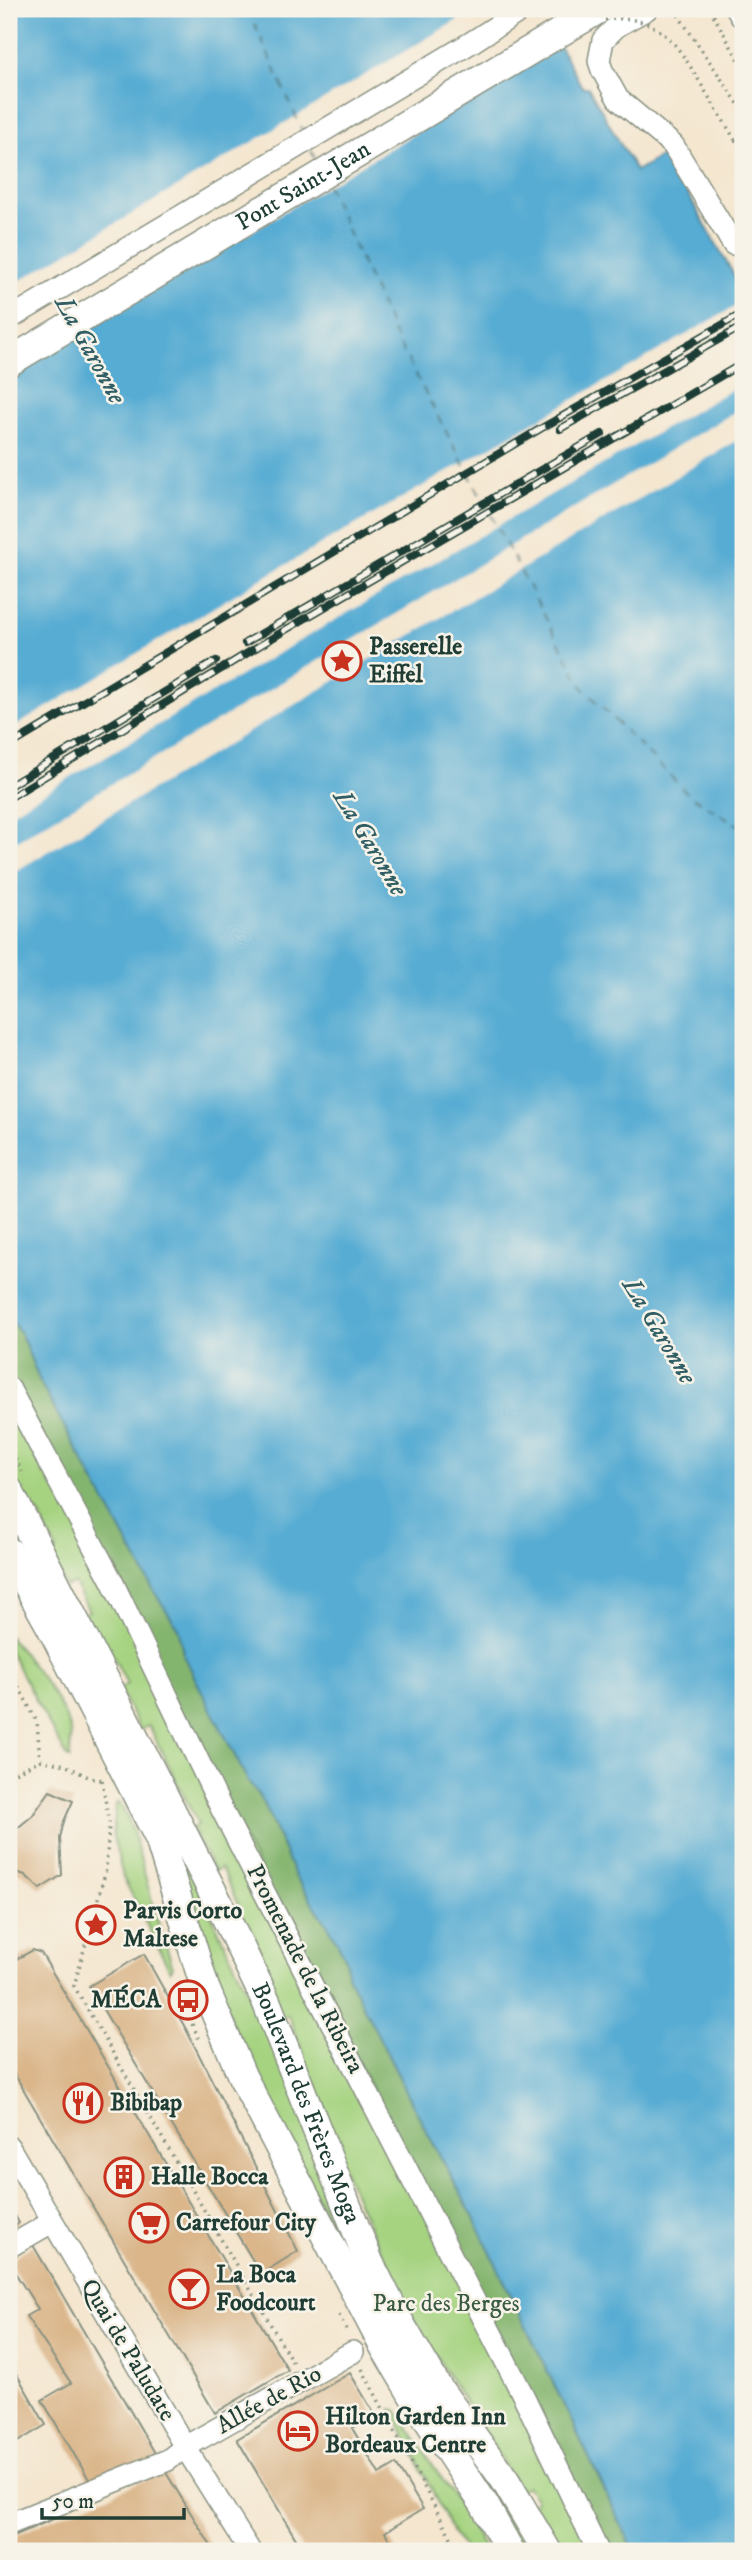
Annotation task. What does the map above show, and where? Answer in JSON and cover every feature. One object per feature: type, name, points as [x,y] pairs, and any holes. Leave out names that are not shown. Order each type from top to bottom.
[{"type":"main road","name":"Pont Saint-Jean","points":[[9,342],[566,9]]},
{"type":"main road","name":"Pont Saint-Jean","points":[[9,362],[602,14]]},
{"type":"main road","name":"Boulevard des Frères Moga","points":[[9,1491],[266,2001],[369,2262],[401,2325],[438,2388],[505,2480],[547,2551]]},
{"type":"main road","name":"Boulevard des Frères Moga","points":[[9,1552],[51,1627],[159,1838],[201,1975],[242,2076],[382,2343],[422,2412],[484,2504],[510,2551]]},
{"type":"street","points":[[9,319],[523,9]]},
{"type":"street","points":[[647,9],[617,26],[603,40],[599,50],[602,70],[618,99],[673,145],[733,244]]},
{"type":"street","name":"Promenade de la Ribeira","points":[[9,1388],[112,1581],[221,1808],[531,2411],[598,2551]]},
{"type":"street","name":"Quai de Paludate","points":[[9,2147],[185,2447],[250,2551]]},
{"type":"street","points":[[9,2247],[52,2222]]},
{"type":"street","name":"Allée de Rio","points":[[9,2525],[168,2460],[185,2447],[354,2352]]},
{"type":"path","points":[[674,9],[743,111]]},
{"type":"path","points":[[709,9],[743,68]]},
{"type":"path","points":[[602,14],[635,20],[654,26],[664,33],[679,48],[743,154]]},
{"type":"path","points":[[9,1668],[37,1722],[40,1760]]},
{"type":"path","points":[[9,1776],[40,1760],[65,1765],[90,1778],[102,1779],[108,1823],[106,1870],[74,1986],[303,2381]]},
{"type":"path","points":[[354,2352],[458,2551]]},
{"type":"green space","points":[[9,1318],[21,1334],[41,1384],[154,1591],[179,1630],[183,1653],[247,1779],[264,1803],[295,1876],[331,1930],[346,1959],[347,1974],[474,2218],[634,2551],[608,2551],[9,1380]]},
{"type":"green space","name":"Parc des Berges","points":[[9,1380],[608,2551],[557,2551],[530,2505],[536,2500],[526,2486],[520,2490],[377,2262],[384,2259],[318,2113],[325,2110],[315,2082],[307,2084],[296,2058],[304,2054],[288,2015],[280,2018],[264,1979],[271,1975],[253,1936],[246,1940],[233,1912],[240,1908],[221,1868],[214,1871],[192,1828],[198,1824],[149,1726],[140,1730],[119,1689],[127,1684],[112,1654],[103,1658],[81,1616],[89,1611],[74,1583],[66,1587],[50,1555],[57,1551],[38,1512],[31,1515],[9,1474],[15,1469],[9,1456]]},
{"type":"green space","points":[[9,1636],[46,1683],[62,1710],[71,1735],[70,1758],[67,1757],[9,1651]]},
{"type":"green space","points":[[146,1779],[463,2442],[536,2551],[519,2551],[415,2383],[247,2066]]},
{"type":"green space","points":[[118,1802],[133,1831],[173,1967],[170,1971],[123,1877],[113,1836]]},
{"type":"green space","points":[[392,2409],[397,2410],[465,2514],[485,2551],[466,2551],[452,2532]]},
{"type":"water","name":"La Garonne","points":[[9,9],[539,9],[582,87],[588,87],[636,171],[665,154],[743,291],[743,305],[716,322],[743,369],[743,2551],[634,2551],[474,2218],[347,1974],[346,1959],[331,1930],[295,1876],[264,1803],[247,1779],[183,1653],[179,1630],[154,1591],[41,1384],[21,1334],[9,1318]]},
{"type":"pier","points":[[476,9],[543,9],[563,45],[9,376],[9,287]]},
{"type":"pier","points":[[743,302],[743,309],[720,323],[743,362],[743,383],[294,644],[9,814],[9,730],[256,582]]},
{"type":"pier","name":"Passerelle Eiffel","points":[[743,407],[743,437],[9,875],[9,845]]},
{"type":"building","points":[[50,1791],[73,1801],[60,1838],[62,1875],[40,1889],[25,1875],[9,1870],[9,1835],[32,1816]]},
{"type":"building","name":"Halle Bocca","points":[[33,1950],[41,1953],[288,2370],[215,2413],[9,2065],[9,1963]]},
{"type":"building","points":[[144,1954],[187,2031],[298,2251],[261,2274],[89,1986]]},
{"type":"building","points":[[9,2205],[19,2223],[9,2230]]},
{"type":"building","points":[[33,2245],[162,2465],[97,2493],[42,2400],[71,2383],[26,2316],[38,2309],[9,2263],[9,2260]]},
{"type":"building","points":[[9,2361],[46,2425],[9,2447]]},
{"type":"building","points":[[350,2373],[375,2415],[352,2428],[379,2474],[396,2464],[423,2509],[385,2532],[396,2551],[303,2551],[237,2439]]},
{"type":"building","points":[[165,2471],[214,2551],[9,2551],[9,2538]]},
{"type":"ferry route","points":[[248,9],[303,132]]},
{"type":"ferry route","points":[[311,150],[316,161]]},
{"type":"ferry route","points":[[327,185],[393,332],[583,688],[689,795],[743,828]]},
{"type":"railway","points":[[9,746],[540,429],[743,313]]},
{"type":"railway","points":[[560,429],[743,326]]},
{"type":"railway","points":[[9,798],[287,629],[743,363]]},
{"type":"railway","points":[[245,643],[602,434]]},
{"type":"railway","points":[[9,786],[216,661]]},
{"type":"place","name":"Passerelle Eiffel","points":[[342,661]]},
{"type":"place","name":"Parvis Corto Maltese","points":[[96,1925]]},
{"type":"place","name":"MÉCA","points":[[188,2000]]},
{"type":"place","name":"Bibibap","points":[[83,2103]]},
{"type":"place","name":"Halle Bocca","points":[[124,2177]]},
{"type":"place","name":"Carrefour City","points":[[149,2223]]},
{"type":"place","name":"La Boca Foodcourt","points":[[189,2289]]},
{"type":"place","name":"Hilton Garden Inn Bordeaux Centre","points":[[298,2431]]}]
